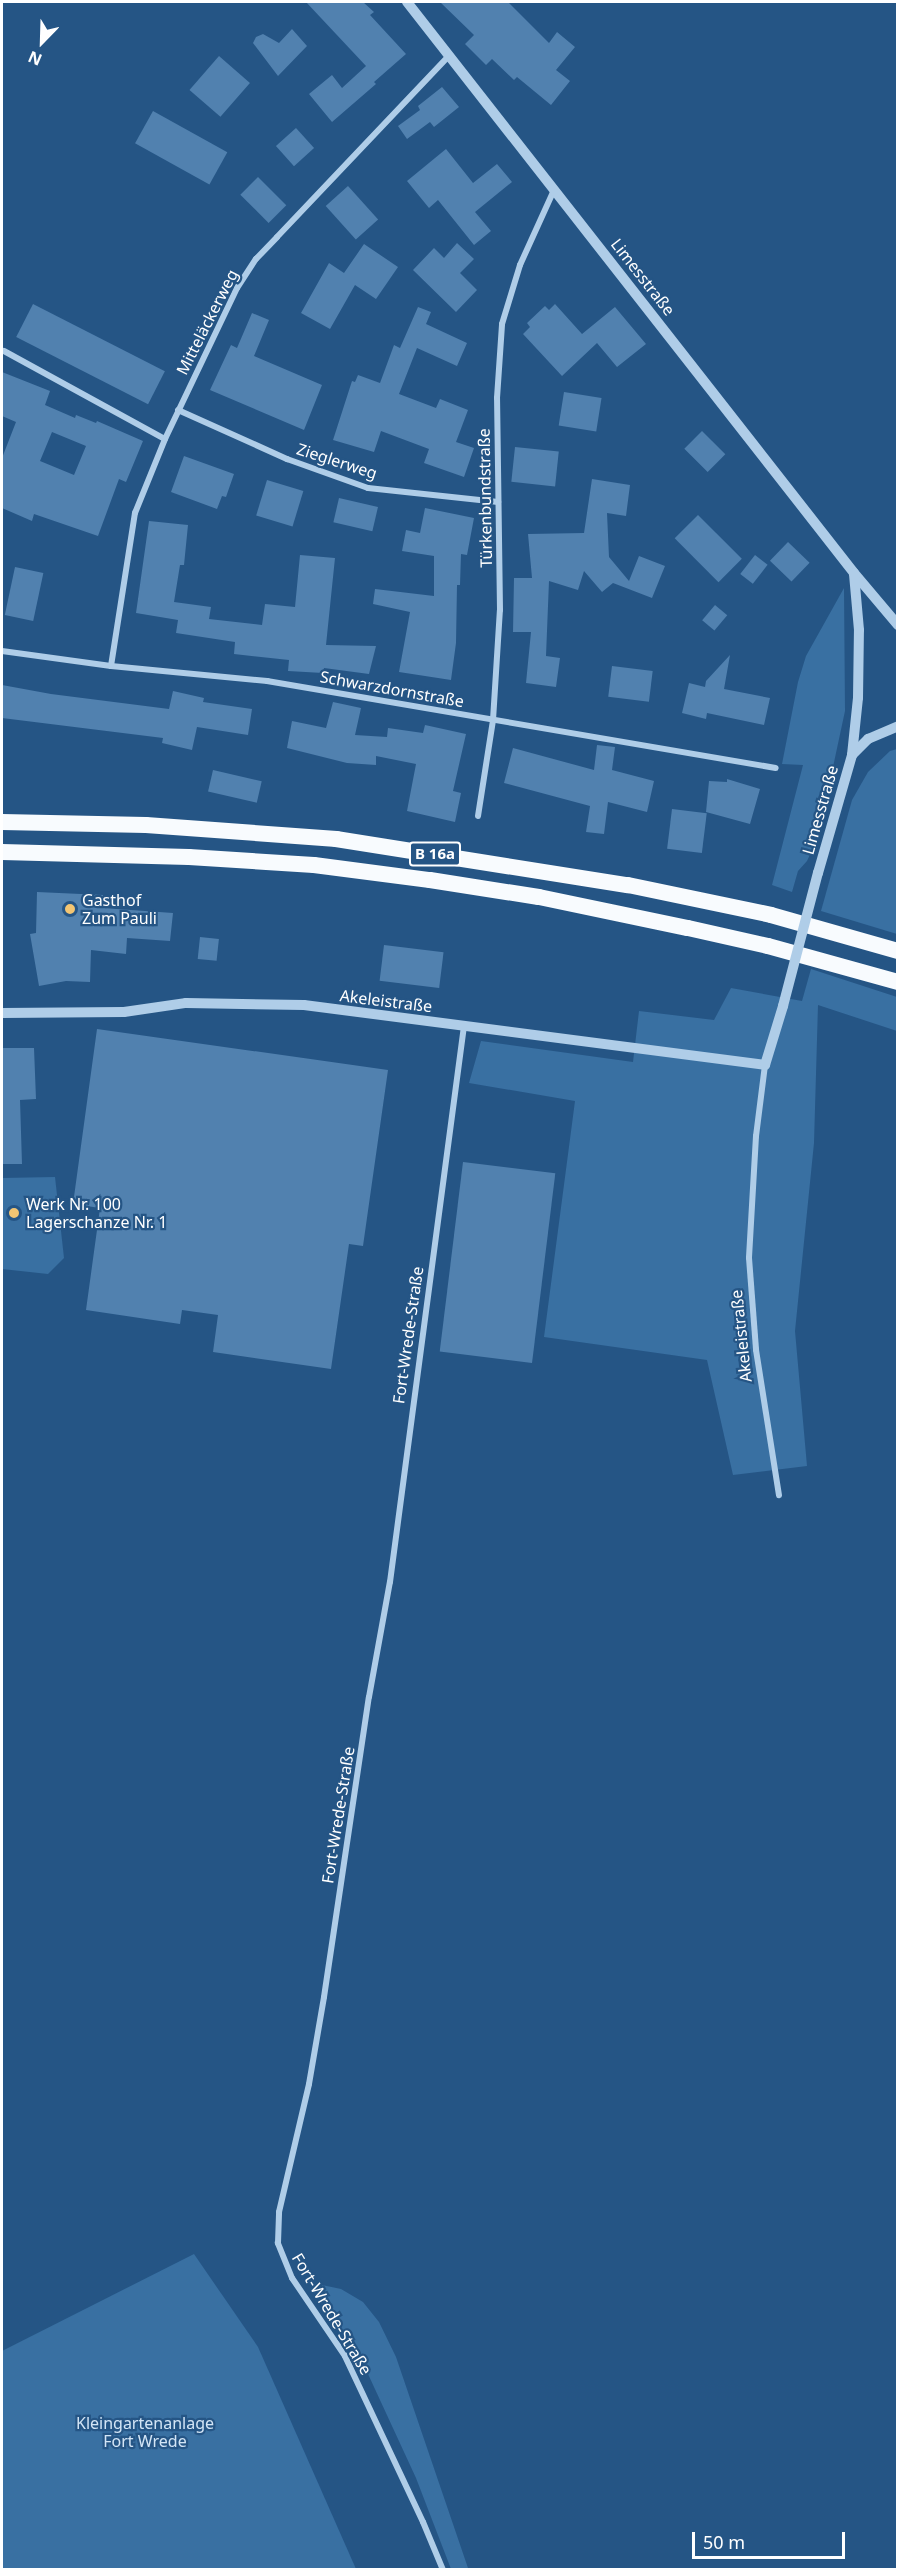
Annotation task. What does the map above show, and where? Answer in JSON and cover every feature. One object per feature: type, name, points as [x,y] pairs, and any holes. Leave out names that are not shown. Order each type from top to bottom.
[{"type":"highway","name":"B 16a","points":[[2,822],[146,825],[336,839],[628,885],[771,915],[897,951]]},
{"type":"highway","name":"B 16a","points":[[2,852],[189,857],[314,865],[430,880],[539,897],[688,928],[768,946],[897,982]]},
{"type":"street","name":"Limesstraße","points":[[407,2],[897,625]]},
{"type":"street","name":"Mitteläckerweg","points":[[111,666],[135,513],[178,410],[215,329],[237,288],[256,259],[449,56]]},
{"type":"street","name":"Türkenbundstraße","points":[[478,816],[493,720],[500,610],[497,398],[502,324],[520,266],[554,188]]},
{"type":"street","points":[[4,351],[165,439]]},
{"type":"street","name":"Zieglerweg","points":[[178,410],[318,471],[368,488],[498,502]]},
{"type":"street","name":"Limesstraße","points":[[818,873],[852,755],[858,698],[859,630],[854,573]]},
{"type":"street","name":"Schwarzdornstraße","points":[[2,651],[111,666],[267,681],[776,768]]},
{"type":"street","name":"Limesstraße","points":[[852,755],[868,739],[897,726]]},
{"type":"street","name":"Akeleistraße","points":[[779,1495],[756,1350],[749,1258],[756,1136],[765,1065],[818,873]]},
{"type":"street","name":"Akeleistraße","points":[[2,1013],[124,1012],[186,1003],[304,1005],[765,1065]]},
{"type":"street","name":"Fort-Wrede-Straße","points":[[443,2570],[423,2522],[345,2356],[292,2278],[278,2243],[279,2212],[309,2084],[324,1997],[369,1697],[390,1582],[464,1026]]},
{"type":"green space","points":[[844,588],[845,711],[818,837],[807,861],[798,871],[792,892],[772,885],[803,765],[782,764],[798,682],[806,656]]},
{"type":"green space","points":[[898,749],[897,934],[821,911],[852,800],[868,772],[890,751]]},
{"type":"green space","points":[[811,969],[897,997],[897,1031],[818,1005],[814,1143],[795,1331],[807,1466],[733,1475],[707,1360],[544,1337],[575,1101],[469,1083],[481,1041],[633,1062],[639,1011],[714,1020],[731,988],[802,1001]]},
{"type":"green space","points":[[55,1177],[64,1258],[48,1274],[2,1269],[2,1178]]},
{"type":"green space","name":"Kleingartenanlage Fort Wrede","points":[[194,2254],[258,2347],[356,2569],[2,2569],[2,2351]]},
{"type":"green space","points":[[322,2285],[341,2289],[363,2302],[379,2322],[396,2357],[468,2568],[451,2569],[416,2478],[368,2374],[322,2303]]},
{"type":"building","points":[[306,2],[363,2],[374,12],[370,15],[406,54],[332,122],[309,94],[332,75],[342,88],[366,66]]},
{"type":"building","points":[[440,2],[508,2],[549,43],[557,32],[575,47],[556,70],[570,81],[551,105],[517,77],[514,80],[492,59],[486,65],[465,44],[474,35]]},
{"type":"building","points":[[292,29],[307,46],[278,76],[253,43],[256,37],[263,34],[279,43]]},
{"type":"building","points":[[219,56],[250,83],[220,117],[189,90]]},
{"type":"building","points":[[442,87],[459,107],[434,127],[430,122],[407,139],[398,126],[420,110],[418,106]]},
{"type":"building","points":[[153,111],[227,152],[209,185],[135,143]]},
{"type":"building","points":[[296,128],[314,148],[294,166],[276,146]]},
{"type":"building","points":[[446,149],[473,183],[497,164],[512,182],[475,212],[491,231],[474,245],[438,200],[429,208],[407,181]]},
{"type":"building","points":[[258,177],[286,205],[269,223],[240,195]]},
{"type":"building","points":[[348,186],[378,219],[356,240],[326,206]]},
{"type":"building","points":[[457,243],[474,259],[460,273],[477,290],[456,312],[413,270],[434,248],[444,258]]},
{"type":"building","points":[[364,244],[398,267],[376,299],[355,285],[330,329],[301,313],[329,263],[344,273]]},
{"type":"building","points":[[33,304],[165,371],[148,404],[16,337]]},
{"type":"building","points":[[555,304],[582,334],[615,307],[646,344],[617,367],[597,343],[562,376],[523,334],[530,327],[527,323],[545,306],[549,310]]},
{"type":"building","points":[[418,307],[431,312],[426,324],[467,343],[457,366],[417,348],[399,394],[436,408],[440,399],[468,410],[456,442],[474,448],[464,477],[424,463],[429,449],[381,431],[374,452],[333,440],[352,381],[355,382],[358,375],[380,383],[394,345],[400,348]]},
{"type":"building","points":[[252,313],[269,320],[254,356],[322,385],[304,430],[210,390],[231,345],[237,348]]},
{"type":"building","points":[[2,372],[50,391],[45,405],[75,418],[76,415],[96,423],[97,421],[143,441],[126,482],[119,479],[98,536],[34,514],[32,521],[2,508],[2,458],[16,422],[2,416]],"holes":[[[52,432],[86,446],[74,475],[40,461]]]},
{"type":"building","points":[[564,392],[602,398],[596,432],[559,426]]},
{"type":"building","points":[[702,431],[725,454],[708,472],[684,449]]},
{"type":"building","points":[[515,447],[559,452],[555,486],[511,482]]},
{"type":"building","points":[[184,456],[234,474],[226,497],[222,496],[217,509],[171,492]]},
{"type":"building","points":[[592,479],[630,485],[626,516],[607,513],[609,557],[629,581],[639,556],[665,566],[652,598],[613,583],[602,592],[584,571],[578,590],[549,581],[546,656],[560,658],[556,687],[526,683],[531,632],[513,632],[514,578],[532,578],[528,534],[584,533]]},
{"type":"building","points":[[267,480],[303,491],[293,526],[256,515]]},
{"type":"building","points":[[339,498],[378,507],[372,531],[333,522]]},
{"type":"building","points":[[425,508],[474,518],[467,555],[461,554],[460,585],[457,585],[456,643],[451,680],[399,672],[410,612],[373,604],[375,589],[434,596],[434,556],[402,551],[406,530],[420,533]]},
{"type":"building","points":[[698,515],[742,559],[719,582],[675,538]]},
{"type":"building","points":[[149,521],[188,525],[184,565],[180,565],[174,602],[211,607],[209,619],[262,625],[265,604],[295,607],[300,555],[335,558],[326,645],[376,646],[369,674],[324,668],[323,673],[288,671],[289,660],[234,654],[235,642],[176,633],[178,620],[136,613]]},
{"type":"building","points":[[788,542],[810,563],[792,582],[770,561]]},
{"type":"building","points":[[755,555],[768,565],[753,584],[740,574]]},
{"type":"building","points":[[15,567],[43,573],[33,621],[5,615]]},
{"type":"building","points":[[715,605],[727,615],[714,631],[702,620]]},
{"type":"building","points":[[730,655],[724,689],[770,698],[764,725],[707,713],[706,719],[682,713],[689,683],[705,687],[706,681]]},
{"type":"building","points":[[612,666],[653,671],[649,702],[608,697]]},
{"type":"building","points":[[2,685],[51,694],[169,709],[173,691],[204,698],[203,702],[252,709],[248,735],[197,727],[192,750],[162,743],[163,738],[2,718]]},
{"type":"building","points":[[333,702],[361,708],[355,735],[387,737],[388,728],[423,733],[425,725],[466,734],[453,791],[461,793],[455,822],[407,811],[416,764],[376,756],[376,765],[347,763],[287,748],[292,721],[326,728]]},
{"type":"building","points":[[597,745],[615,747],[612,770],[654,781],[647,812],[608,802],[604,834],[586,832],[590,806],[504,783],[513,748],[594,770]]},
{"type":"building","points":[[213,770],[262,781],[257,803],[208,791]]},
{"type":"building","points":[[727,779],[760,789],[750,824],[706,812],[709,781],[727,782]]},
{"type":"building","points":[[672,809],[707,813],[702,853],[667,849]]},
{"type":"building","points":[[37,892],[103,895],[103,908],[173,913],[170,941],[127,938],[126,954],[91,950],[90,982],[66,981],[39,986],[30,934],[36,933]]},
{"type":"building","points":[[200,937],[219,939],[217,961],[198,959]]},
{"type":"building","points":[[384,945],[444,952],[439,988],[380,981]]},
{"type":"building","points":[[97,1029],[388,1070],[363,1246],[349,1244],[331,1369],[213,1352],[218,1315],[182,1310],[180,1324],[86,1310],[100,1208],[73,1204]]},
{"type":"building","points":[[2,1048],[34,1048],[36,1099],[20,1100],[22,1164],[2,1164]]},
{"type":"building","points":[[463,1162],[555,1173],[532,1363],[440,1352]]},
{"type":"place","name":"Gasthof Zum Pauli","points":[[70,909]]},
{"type":"place","name":"Werk Nr. 100 Lagerschanze Nr. 1","points":[[14,1213]]}]
